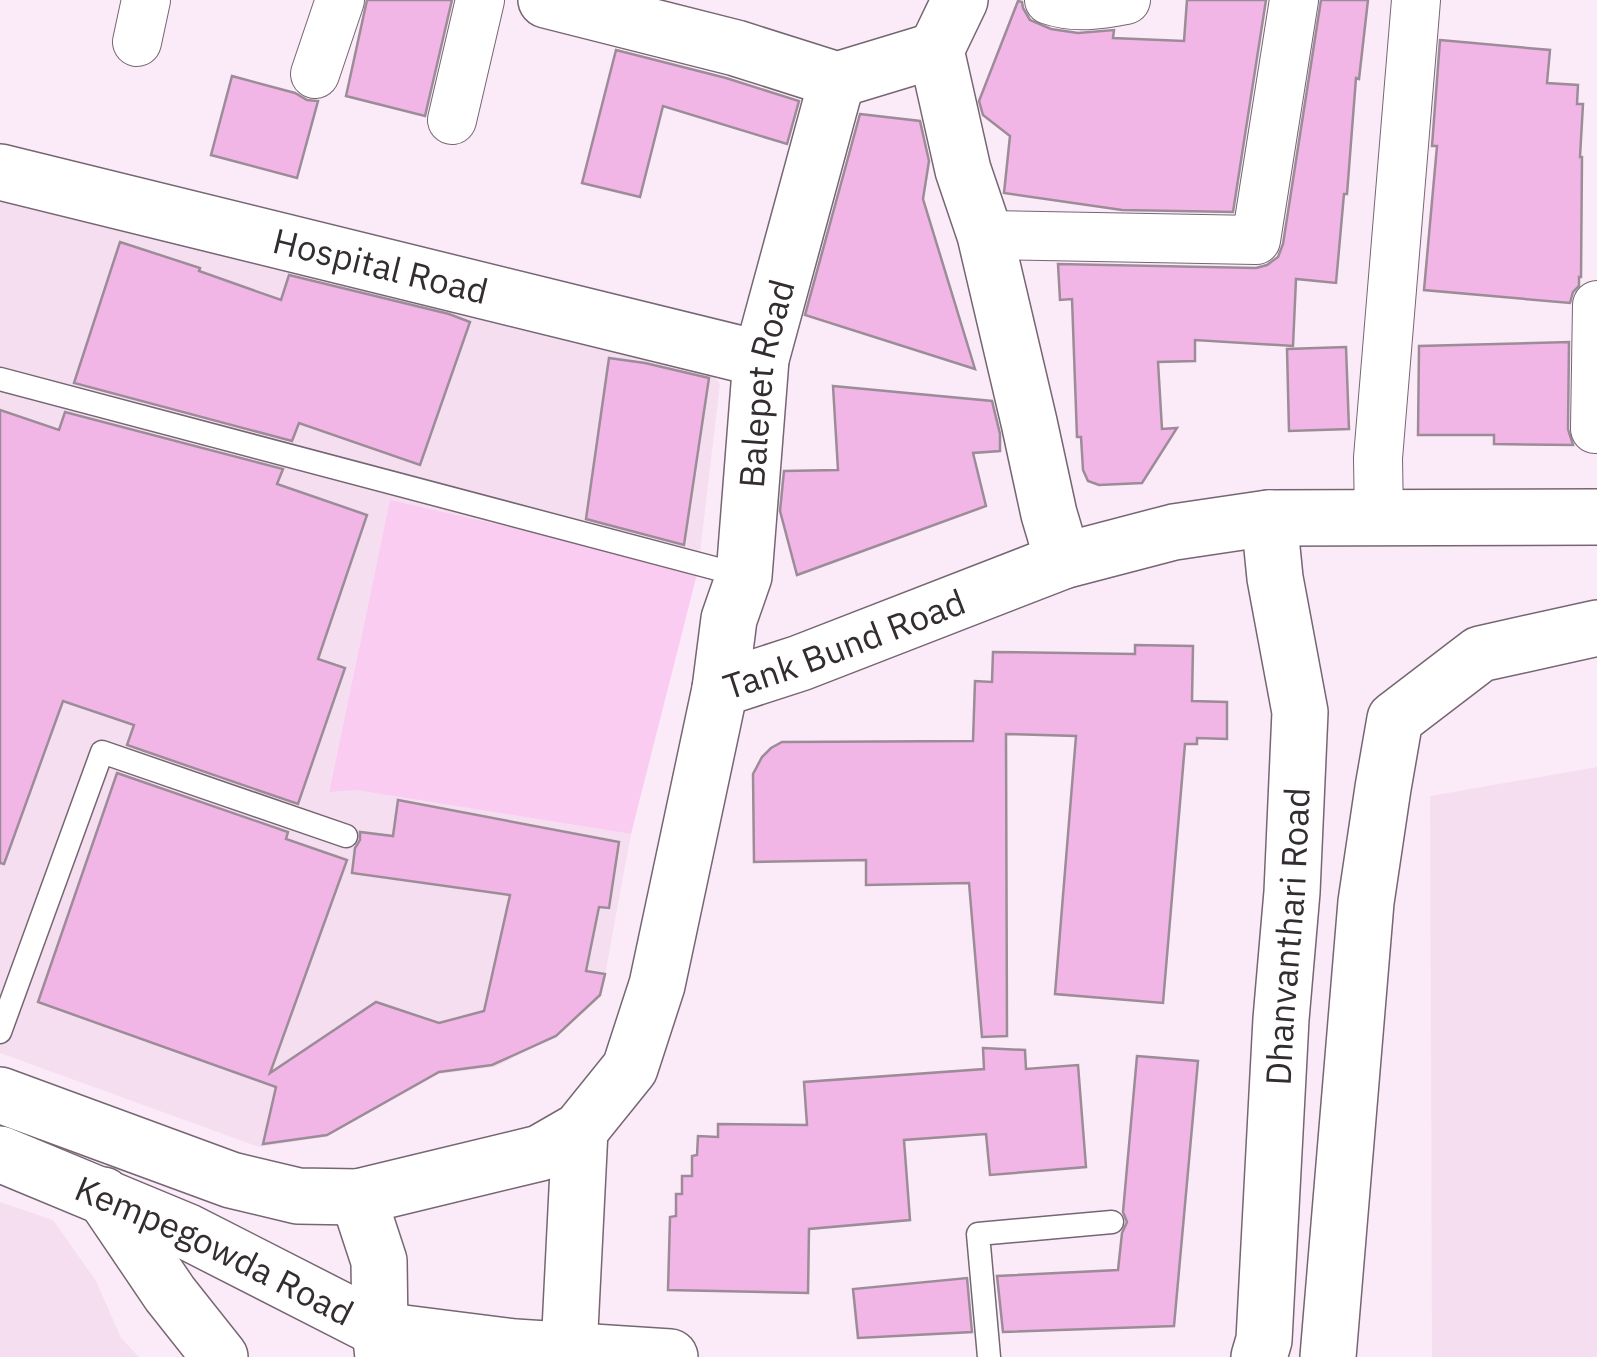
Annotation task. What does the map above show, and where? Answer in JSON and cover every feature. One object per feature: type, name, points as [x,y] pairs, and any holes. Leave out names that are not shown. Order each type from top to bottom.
[{"type":"main road","points":[[546,0],[736,48],[836,80],[936,50]]},
{"type":"main road","points":[[960,0],[936,50],[963,170],[984,235],[1030,422],[1049,514],[1064,561]]},
{"type":"main road","name":"Balepet Road","points":[[720,690],[729,619],[744,576],[761,360],[836,80]]},
{"type":"main road","name":"Hospital Road","points":[[0,172],[761,360]]},
{"type":"main road","name":"Tank Bund Road","points":[[358,1197],[540,1152],[580,1130],[630,1068],[652,1002],[720,690],[1064,561],[1174,532],[1268,518],[1597,517]]},
{"type":"main road","name":"Dhanvanthari Road","points":[[1259,1357],[1264,1340],[1300,712],[1268,518]]},
{"type":"main road","points":[[1328,1357],[1366,902],[1396,720],[1480,654],[1597,628]]},
{"type":"main road","points":[[1292,892],[1366,902]]},
{"type":"main road","name":"Kempegowda Road","points":[[0,1095],[230,1180],[298,1196],[358,1197]]},
{"type":"main road","points":[[569,1350],[580,1130]]},
{"type":"main road","name":"Kempegowda Road","points":[[0,1154],[188,1232],[381,1343],[670,1357]]},
{"type":"main road","points":[[102,1195],[170,1294],[220,1357]]},
{"type":"main road","points":[[358,1197],[379,1261],[381,1343]]},
{"type":"street","points":[[315,74],[340,0]]},
{"type":"street","points":[[452,120],[480,0]]},
{"type":"street","points":[[1049,0],[1064,5],[1126,0]]},
{"type":"street","points":[[984,235],[1256,240],[1294,0]]},
{"type":"street","points":[[1379,519],[1378,458],[1416,0]]},
{"type":"street","points":[[1595,429],[1597,305]]},
{"type":"lane","points":[[0,379],[744,576]]},
{"type":"lane","points":[[0,1032],[102,752],[346,836]]},
{"type":"lane","points":[[988,1357],[978,1234],[1112,1222]]},
{"type":"shaded area","points":[[0,192],[700,359],[720,384],[698,570],[390,501],[329,791],[356,790],[631,834],[601,997],[556,1036],[495,1067],[439,1074],[326,1137],[259,1147],[0,1053]]},
{"type":"shaded area","points":[[390,500],[698,570],[631,834],[356,790],[329,792]]},
{"type":"shaded area","points":[[1597,767],[1597,1357],[1432,1357],[1430,796]]},
{"type":"shaded area","points":[[0,1202],[53,1220],[96,1281],[121,1338],[139,1357],[0,1357]]},
{"type":"building","points":[[367,0],[452,0],[425,116],[346,96]]},
{"type":"building","points":[[1187,0],[1266,0],[1233,212],[1122,210],[1004,193],[1010,136],[983,115],[979,101],[1018,1],[1030,20],[1051,29],[1078,33],[1114,30],[1113,38],[1184,41]]},
{"type":"building","points":[[1321,0],[1368,0],[1359,79],[1356,78],[1336,283],[1296,279],[1293,346],[1195,340],[1195,361],[1158,362],[1162,429],[1177,428],[1142,483],[1099,485],[1088,481],[1083,470],[1081,437],[1077,437],[1072,299],[1060,300],[1058,264],[1256,268],[1278,257]]},
{"type":"building","points":[[1440,40],[1550,50],[1547,83],[1578,85],[1577,104],[1583,104],[1581,277],[1570,303],[1424,290],[1437,146],[1432,146]]},
{"type":"building","points":[[616,50],[799,101],[787,144],[663,106],[640,197],[582,183]]},
{"type":"building","points":[[232,76],[318,101],[297,178],[211,155]]},
{"type":"building","points":[[860,114],[920,121],[929,161],[923,199],[975,369],[805,315]]},
{"type":"building","points":[[120,242],[281,300],[289,275],[470,322],[420,465],[299,423],[292,441],[74,383]]},
{"type":"building","points":[[1569,342],[1568,429],[1573,445],[1494,444],[1494,435],[1418,435],[1419,346]]},
{"type":"building","points":[[1346,347],[1349,429],[1289,431],[1287,349]]},
{"type":"building","points":[[609,358],[709,378],[684,545],[586,519]]},
{"type":"building","points":[[833,386],[992,401],[1000,451],[973,453],[986,506],[797,575],[780,511],[784,471],[838,470]]},
{"type":"building","points":[[0,410],[59,430],[65,412],[283,469],[277,484],[367,515],[318,659],[345,668],[298,804],[127,745],[134,725],[63,701],[4,864],[0,863]]},
{"type":"building","points":[[1135,645],[1193,646],[1192,701],[1227,702],[1227,739],[1197,738],[1197,744],[1185,744],[1163,1003],[1055,994],[1076,736],[1006,734],[1007,1036],[982,1037],[969,883],[866,885],[866,860],[754,862],[753,774],[771,748],[782,742],[973,741],[975,681],[992,682],[993,652],[1135,654]]},
{"type":"building","points":[[117,773],[288,832],[286,839],[347,860],[270,1073],[376,1002],[439,1023],[484,1011],[510,895],[352,873],[360,832],[393,836],[398,800],[619,842],[609,908],[599,907],[586,971],[605,974],[600,995],[556,1036],[492,1065],[439,1072],[327,1135],[263,1144],[276,1087],[38,1002]]},
{"type":"building","points":[[983,1048],[1025,1050],[1026,1069],[1078,1065],[1086,1167],[990,1175],[986,1134],[904,1140],[910,1220],[809,1229],[808,1293],[668,1290],[670,1217],[676,1216],[676,1194],[682,1194],[682,1176],[692,1176],[698,1136],[718,1137],[718,1124],[807,1125],[804,1082],[984,1069]]},
{"type":"building","points":[[1137,1056],[1198,1061],[1174,1326],[1003,1332],[997,1276],[1118,1270],[1127,1222],[1123,1212]]},
{"type":"building","points":[[967,1278],[972,1332],[858,1338],[853,1289]]}]
